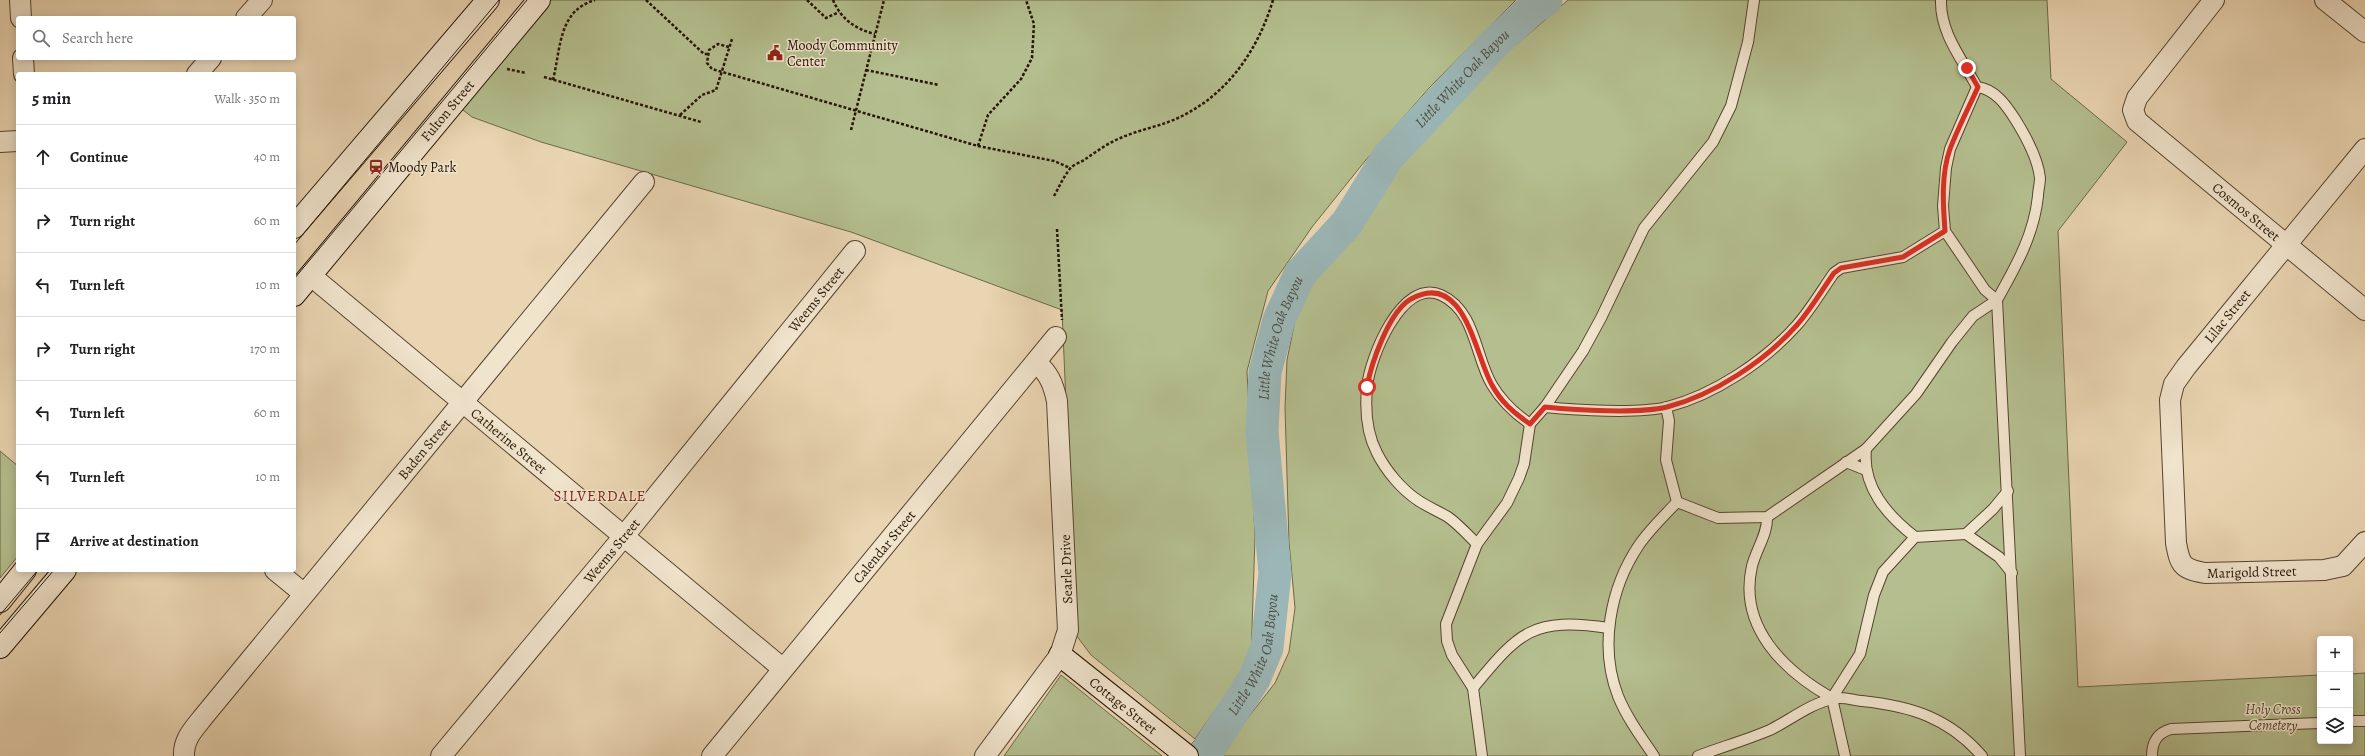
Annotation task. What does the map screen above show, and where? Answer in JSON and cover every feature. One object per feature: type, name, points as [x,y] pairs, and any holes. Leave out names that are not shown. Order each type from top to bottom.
[{"type":"main road","points":[[296,225],[488,0]]},
{"type":"main road","name":"Fulton Street","points":[[296,292],[539,0]]},
{"type":"main road","points":[[0,601],[23,572]]},
{"type":"main road","points":[[0,647],[63,572]]},
{"type":"main road","name":"Cottage Street","points":[[1060,655],[1187,756]]},
{"type":"street","points":[[20,0],[21,16]]},
{"type":"street","points":[[248,16],[262,0]]},
{"type":"street","name":"Cosmos Street","points":[[2214,0],[2137,98],[2133,110],[2137,121],[2365,310]]},
{"type":"street","points":[[2325,0],[2365,32]]},
{"type":"street","points":[[23,60],[24,72]]},
{"type":"street","points":[[199,72],[209,60]]},
{"type":"street","points":[[0,142],[16,141]]},
{"type":"street","name":"Lilac Street","points":[[2174,513],[2170,400],[2174,384],[2285,244],[2365,149]]},
{"type":"street","name":"Baden Street","points":[[184,756],[183,747],[187,737],[303,593],[644,182]]},
{"type":"street","name":"Weems Street","points":[[441,756],[624,536],[855,251]]},
{"type":"street","name":"Catherine Street","points":[[310,275],[782,668]]},
{"type":"street","name":"Calendar Street","points":[[712,756],[782,668],[1056,337]]},
{"type":"street","name":"Searle Drive","points":[[985,756],[1060,655],[1068,623],[1060,440],[1053,382],[1048,374],[1036,362]]},
{"type":"street","name":"Marigold Street","points":[[2174,513],[2179,561],[2188,570],[2205,574],[2324,570],[2343,566],[2365,542]]},
{"type":"street","points":[[277,572],[303,593]]},
{"type":"lane","points":[[1482,756],[1473,688],[1452,654],[1447,641],[1446,624],[1477,544],[1514,492],[1524,464],[1530,424],[1545,407],[1602,318],[1644,228],[1713,142],[1731,106],[1740,78],[1748,42],[1754,0]]},
{"type":"lane","points":[[1941,0],[1942,17],[1950,39],[1978,87]]},
{"type":"lane","points":[[1978,87],[1950,149],[1946,168],[1943,206],[1945,231],[1985,290],[1997,300],[2008,491],[2020,756]]},
{"type":"lane","points":[[1677,502],[1718,518],[1767,517],[1866,449],[1916,394],[1973,316],[1997,300],[2027,244],[2035,219],[2040,179],[2037,166],[2013,117],[2000,98],[1985,88],[1978,87]]},
{"type":"lane","points":[[1545,407],[1591,410],[1666,407],[1730,379],[1764,356],[1798,324],[1834,273],[1841,268],[1903,257],[1945,231]]},
{"type":"lane","points":[[1477,544],[1449,518],[1418,500],[1396,480],[1373,445],[1366,410],[1367,387],[1371,366],[1380,344],[1396,316],[1408,301],[1429,293],[1442,295],[1454,303],[1473,333],[1492,385],[1505,404],[1530,424]]},
{"type":"lane","points":[[1666,407],[1669,421],[1666,460],[1677,502]]},
{"type":"lane","points":[[1866,449],[1866,470],[1884,508],[1915,537]]},
{"type":"lane","points":[[1846,462],[1866,470]]},
{"type":"lane","points":[[1966,534],[1993,510],[2008,491]]},
{"type":"lane","points":[[1654,756],[1632,723],[1618,696],[1609,657],[1609,628],[1616,593],[1626,567],[1639,545],[1677,502]]},
{"type":"lane","points":[[1767,517],[1768,524],[1757,551],[1750,578],[1750,595],[1754,619],[1764,641],[1789,669],[1810,686],[1832,698],[1885,703],[1915,710],[1954,730],[1982,756]]},
{"type":"lane","points":[[1698,756],[1770,730],[1812,706],[1832,698],[1860,654],[1874,595],[1883,572],[1915,537],[1966,534],[1999,557],[2012,573]]},
{"type":"lane","points":[[1473,688],[1497,658],[1513,643],[1531,631],[1551,625],[1580,624],[1609,628]]},
{"type":"lane","points":[[1832,698],[1845,756]]},
{"type":"lane","points":[[2353,721],[2365,721]]},
{"type":"lane","points":[[2152,756],[2153,743],[2157,736],[2171,729],[2317,723]]},
{"type":"path","points":[[553,80],[569,17],[577,8],[595,0]]},
{"type":"path","points":[[646,0],[704,54],[707,54]]},
{"type":"path","points":[[807,0],[826,18],[839,12]]},
{"type":"path","points":[[833,0],[839,12],[855,27],[875,34]]},
{"type":"path","points":[[851,130],[884,0]]},
{"type":"path","points":[[978,146],[988,115],[1022,79],[1032,58],[1034,24],[1026,0]]},
{"type":"path","points":[[1054,196],[1070,168],[1123,137],[1180,118],[1203,104],[1229,81],[1248,57],[1265,25],[1273,0]]},
{"type":"path","points":[[679,116],[702,95],[716,90],[732,39]]},
{"type":"path","points":[[729,47],[718,44],[711,47],[707,54],[709,67],[978,146],[1054,161],[1070,168]]},
{"type":"path","points":[[866,70],[939,85]]},
{"type":"path","points":[[544,77],[701,122]]},
{"type":"path","points":[[1056,337],[1062,319],[1057,229]]},
{"type":"green space","points":[[550,0],[1516,0],[1430,87],[1365,161],[1312,227],[1268,291],[1247,371],[1255,537],[1251,658],[1195,739],[1091,655],[1076,635],[1062,310],[851,232],[541,142],[472,117],[458,106]]},
{"type":"green space","name":"Holy Cross Cemetery","points":[[1568,0],[2047,0],[2051,79],[2127,142],[2058,231],[2078,687],[2317,675],[2317,744],[2353,744],[2353,674],[2365,673],[2365,756],[1218,756],[1275,683],[1289,652],[1295,608],[1289,542],[1285,408],[1287,360],[1297,311],[1311,280],[1397,167],[1501,58]]},
{"type":"green space","points":[[0,451],[16,464],[16,558],[0,578]]},
{"type":"green space","points":[[1061,675],[1162,756],[1004,756]]},
{"type":"water","points":[[1201,733],[1222,750],[1218,756],[1181,756]]},
{"type":"waterway","name":"Little White Oak Bayou","points":[[1204,756],[1254,679],[1267,648],[1275,573],[1262,431],[1265,372],[1279,320],[1300,274],[1347,223],[1388,157],[1494,44],[1533,8],[1546,0]]},
{"type":"tram line","points":[[296,243],[499,0]]},
{"type":"tram line","points":[[296,277],[527,0]]},
{"type":"tram line","points":[[0,615],[36,572]]},
{"type":"tram line","points":[[0,633],[52,572]]},
{"type":"place","name":"Moody Community Center","points":[[775,53]]},
{"type":"place","name":"Moody Park","points":[[376,167]]},
{"type":"district","name":"SILVERDALE","points":[[600,496]]},
{"type":"route","points":[[1367,387],[1371,366],[1377,350],[1396,316],[1408,301],[1418,295],[1429,293],[1442,295],[1454,303],[1473,333],[1492,385],[1505,404],[1530,424],[1545,407],[1584,410],[1666,407],[1704,392],[1730,379],[1764,356],[1784,339],[1798,324],[1834,273],[1841,268],[1854,264],[1887,261],[1903,257],[1945,231],[1943,206],[1946,168],[1950,149],[1978,87],[1967,68]]}]
